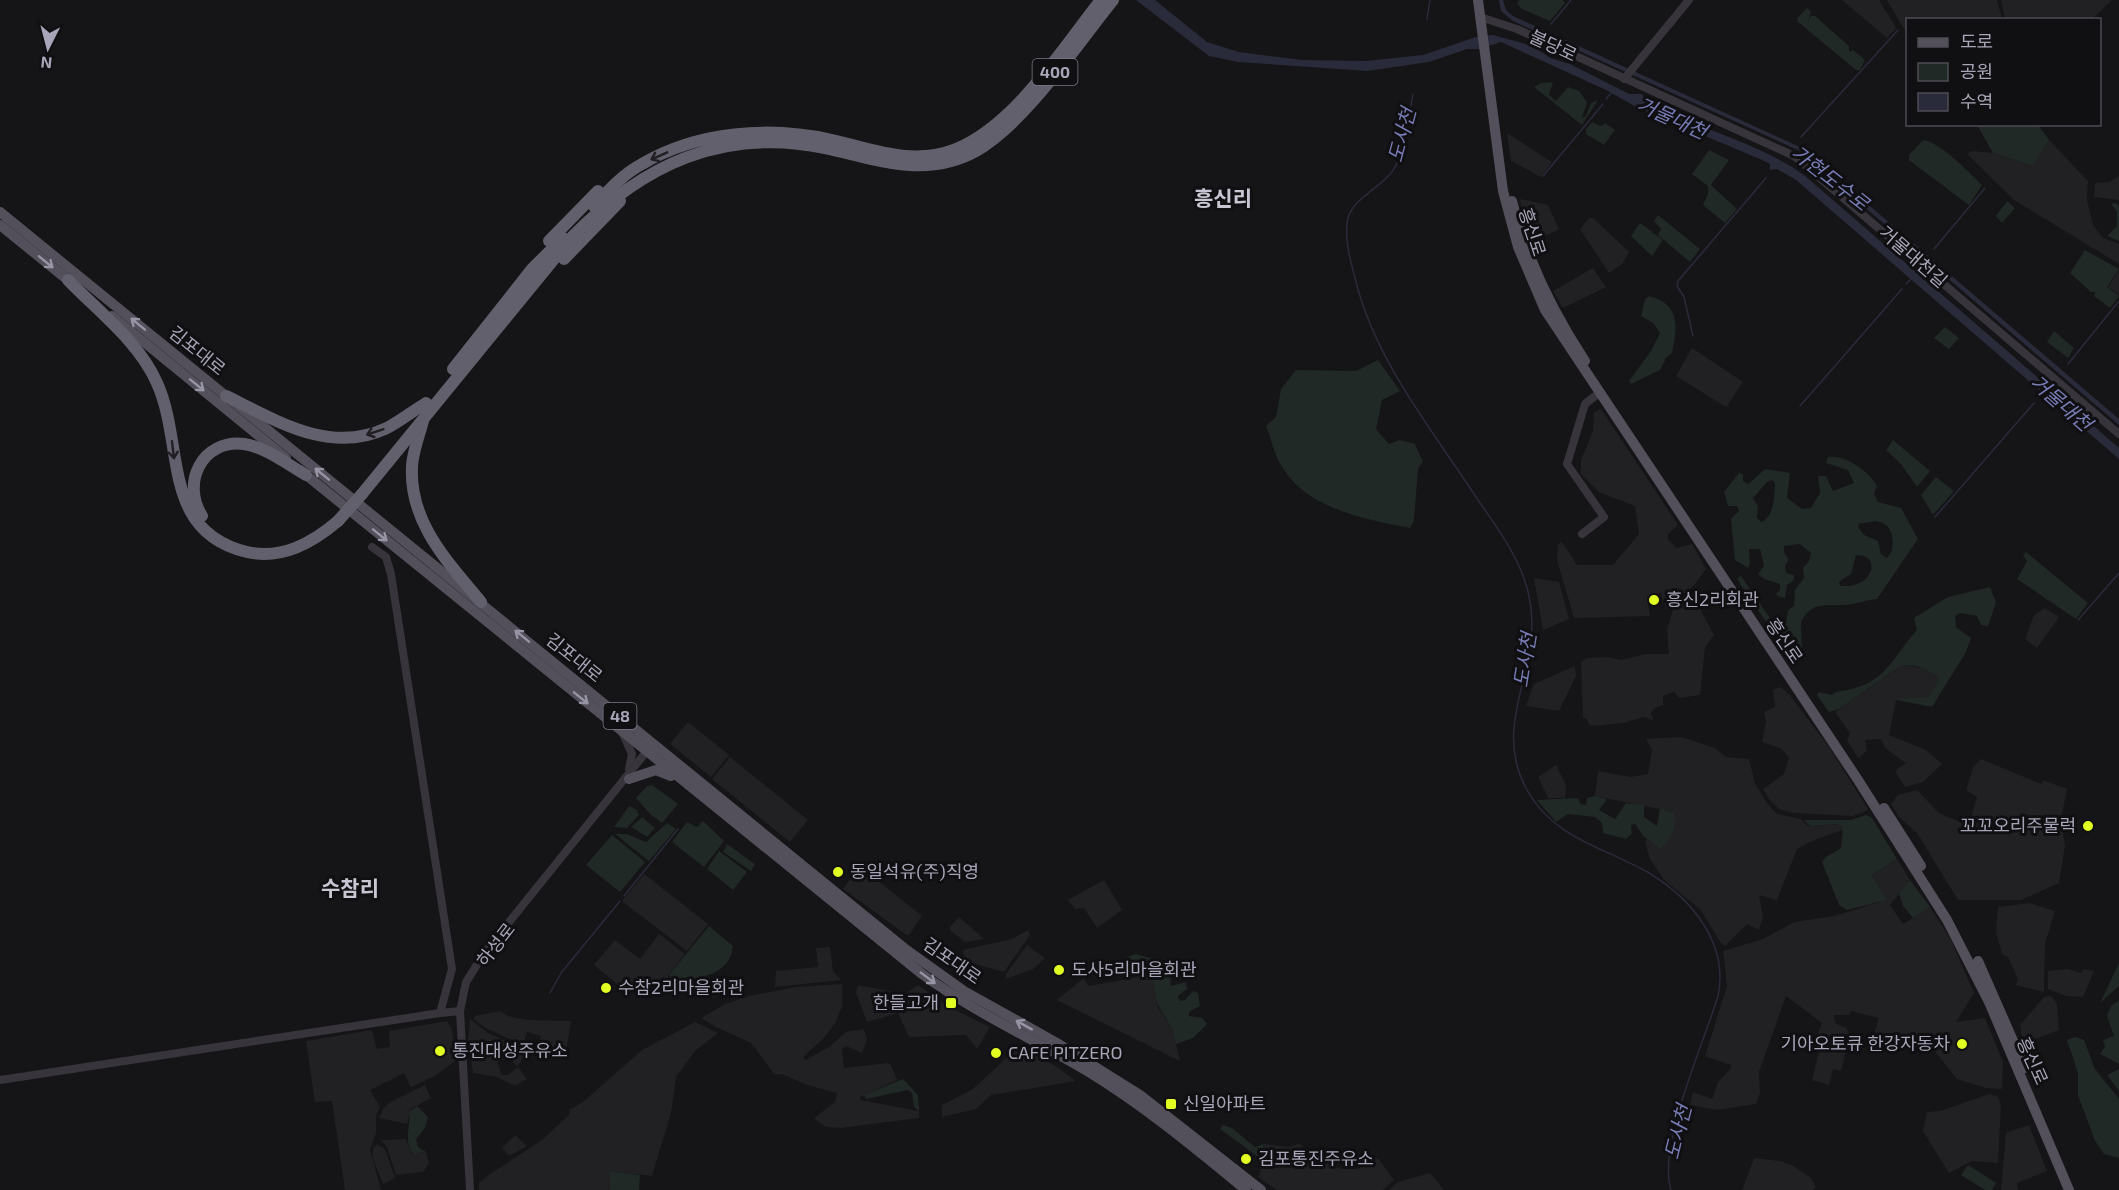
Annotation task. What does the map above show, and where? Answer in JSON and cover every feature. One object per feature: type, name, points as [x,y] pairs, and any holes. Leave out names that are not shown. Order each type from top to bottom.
[{"type":"highway","name":"400","points":[[535,273],[622,178],[641,164],[674,149],[711,138],[735,134],[805,136],[915,159],[935,156],[975,139],[1026,94],[1101,0]]},
{"type":"highway","name":"400","points":[[535,273],[592,217],[627,190],[688,155],[730,144],[781,142],[823,147],[883,163],[923,166],[952,161],[993,140],[1017,118],[1113,0]]},
{"type":"highway","points":[[68,280],[130,342],[153,375],[168,417],[179,485],[185,502],[204,530],[234,548],[265,554],[296,548],[316,538],[336,519],[535,273]]},
{"type":"highway","points":[[226,396],[292,429],[323,438],[360,437],[387,428],[426,409]]},
{"type":"highway","points":[[426,409],[412,467],[417,510],[431,538],[481,602]]},
{"type":"highway","points":[[306,475],[255,447],[224,445],[209,453],[197,469],[194,479],[194,498],[203,518],[223,536],[238,543],[264,548],[302,539],[336,519]]},
{"type":"main road","name":"흥신로","points":[[1478,0],[1488,53],[1503,191],[1515,238],[1549,319],[1858,780],[1947,920],[1989,1002],[2069,1190]]},
{"type":"main road","name":"흥신로","points":[[1484,23],[1485,0]]},
{"type":"main road","name":"흥신로","points":[[1488,53],[1510,192],[1530,257],[1552,309],[1714,556],[1881,803],[1968,943],[2001,1009],[2075,1190]]},
{"type":"main road","name":"김포대로","points":[[0,212],[481,602],[651,749],[945,978],[1140,1095],[1261,1190]]},
{"type":"main road","name":"김포대로","points":[[0,225],[621,731],[651,749],[685,783],[948,993],[1091,1074],[1147,1110],[1246,1190]]},
{"type":"main road","points":[[628,778],[656,770],[685,783]]},
{"type":"street","points":[[1624,79],[1689,0]]},
{"type":"street","name":"불당로","points":[[1484,23],[1624,79]]},
{"type":"street","name":"거물대천길","points":[[1624,79],[1794,156],[2119,434]]},
{"type":"street","points":[[1582,534],[1604,517],[1567,464],[1585,404],[1599,393]]},
{"type":"street","name":"하성로","points":[[372,547],[386,557],[391,574],[451,961],[452,976],[442,1000],[440,1013]]},
{"type":"street","points":[[621,731],[632,754],[628,778]]},
{"type":"street","name":"하성로","points":[[472,1190],[470,1112],[462,1021],[468,984],[488,953],[651,749]]},
{"type":"street","name":"하성로","points":[[472,1190],[460,1011],[464,988],[477,963],[628,778]]},
{"type":"street","points":[[0,1080],[460,1011]]},
{"type":"shaded area","points":[[1842,0],[1879,0],[1896,28],[1887,38]]},
{"type":"shaded area","points":[[1887,0],[1997,0],[2002,18],[1906,18],[1906,32]]},
{"type":"shaded area","points":[[2001,0],[2112,0],[2093,18],[2005,18]]},
{"type":"shaded area","points":[[1507,133],[1552,162],[1541,177],[1511,161]]},
{"type":"shaded area","points":[[2049,140],[2088,181],[2087,200],[2093,225],[2103,238],[2119,244],[2119,264],[2014,200],[1967,154],[1972,151],[1993,153],[2033,166]]},
{"type":"shaded area","points":[[2119,176],[2119,200],[2094,197],[2095,183],[2109,182]]},
{"type":"shaded area","points":[[1520,199],[1548,205],[1559,229],[1539,239],[1534,232],[1526,230]]},
{"type":"shaded area","points":[[1589,218],[1593,218],[1629,252],[1622,264],[1609,273],[1580,229]]},
{"type":"shaded area","points":[[1593,268],[1606,287],[1563,308],[1553,291]]},
{"type":"shaded area","points":[[2119,270],[2119,295],[2108,287]]},
{"type":"shaded area","points":[[1692,348],[1743,382],[1726,407],[1676,376]]},
{"type":"shaded area","points":[[1601,409],[1678,525],[1668,534],[1668,539],[1676,548],[1692,544],[1706,569],[1694,585],[1666,609],[1661,593],[1647,596],[1650,616],[1574,618],[1557,560],[1558,544],[1562,542],[1577,565],[1613,565],[1639,534],[1635,506],[1599,492],[1581,474],[1581,460],[1593,431],[1594,412]]},
{"type":"shaded area","points":[[1534,578],[1559,582],[1569,619],[1543,630]]},
{"type":"shaded area","points":[[1692,594],[1714,635],[1705,647],[1700,695],[1679,698],[1674,692],[1663,696],[1663,705],[1655,708],[1651,713],[1653,720],[1643,717],[1624,723],[1590,726],[1586,718],[1583,718],[1581,662],[1587,658],[1608,657],[1621,660],[1646,654],[1669,654],[1667,629],[1673,610]]},
{"type":"shaded area","points":[[2045,608],[2059,617],[2037,648],[2025,639],[2034,615]]},
{"type":"shaded area","points":[[1908,665],[1925,669],[1937,676],[1939,680],[1928,697],[1893,700],[1896,701],[1889,735],[1926,750],[1942,764],[1923,782],[1905,787],[1895,771],[1906,763],[1885,748],[1881,739],[1865,740],[1867,751],[1858,758],[1847,740],[1850,733],[1835,712],[1899,667]]},
{"type":"shaded area","points":[[1575,666],[1576,676],[1559,711],[1526,706],[1534,684]]},
{"type":"shaded area","points":[[1780,687],[1789,694],[1829,747],[1868,809],[1864,812],[1853,816],[1793,813],[1779,809],[1768,798],[1763,789],[1784,774],[1789,758],[1782,749],[1762,742],[1766,722],[1764,712],[1775,707],[1773,690]]},
{"type":"shaded area","points":[[688,722],[729,755],[711,777],[670,744]]},
{"type":"shaded area","points":[[1682,737],[1715,748],[1726,757],[1749,759],[1755,783],[1766,802],[1777,814],[1801,819],[1808,826],[1837,824],[1843,826],[1843,830],[1814,840],[1797,849],[1777,900],[1759,895],[1763,917],[1759,930],[1747,924],[1725,946],[1700,909],[1664,880],[1650,859],[1645,842],[1647,839],[1662,849],[1670,811],[1595,796],[1598,771],[1630,777],[1648,774],[1652,750],[1646,739]]},
{"type":"shaded area","points":[[730,757],[808,820],[790,842],[712,779]]},
{"type":"shaded area","points":[[1981,759],[2041,784],[2043,780],[2067,789],[2061,819],[2065,846],[2059,883],[2021,900],[1958,900],[1917,833],[1899,817],[1891,804],[1898,795],[1917,790],[1939,813],[1960,822],[1970,821],[1977,797],[1967,791],[1967,788],[1973,767]]},
{"type":"shaded area","points":[[1556,765],[1566,785],[1565,798],[1548,798],[1538,777]]},
{"type":"shaded area","points":[[1897,859],[1910,880],[1890,905],[1903,924],[1930,907],[1951,940],[1974,993],[1956,1022],[1985,1018],[2003,1062],[2002,1089],[1986,1088],[1957,1079],[1929,1044],[1902,1041],[1875,1044],[1872,1040],[1879,1018],[1851,1011],[1849,1015],[1834,1015],[1835,1023],[1846,1028],[1850,1034],[1841,1071],[1833,1069],[1829,1085],[1812,1080],[1821,1043],[1818,1034],[1822,1023],[1786,996],[1759,1072],[1760,1093],[1756,1104],[1716,1110],[1690,1105],[1693,1092],[1712,1099],[1718,1082],[1731,1068],[1731,1065],[1705,1056],[1727,986],[1723,951],[1763,939],[1794,922],[1834,916],[1886,900],[1872,875]]},
{"type":"shaded area","points":[[860,866],[922,916],[908,936],[843,889]]},
{"type":"shaded area","points":[[644,874],[708,924],[687,951],[622,901]]},
{"type":"shaded area","points":[[1104,880],[1122,910],[1097,928],[1084,908],[1075,909],[1068,900]]},
{"type":"shaded area","points":[[2030,903],[2055,911],[2045,944],[2044,992],[2016,985],[2018,979],[2008,957],[2002,954],[1996,932],[1998,907]]},
{"type":"shaded area","points":[[959,917],[983,939],[965,942],[950,930]]},
{"type":"shaded area","points":[[1028,930],[1030,935],[1004,972],[965,961],[963,950],[1012,939]]},
{"type":"shaded area","points":[[659,934],[685,954],[668,976],[673,982],[623,989],[594,965],[615,940],[640,959]]},
{"type":"shaded area","points":[[1027,945],[1045,958],[1033,969],[1006,979],[1006,974]]},
{"type":"shaded area","points":[[830,947],[833,971],[841,980],[775,987],[776,971],[818,967],[816,948]]},
{"type":"shaded area","points":[[2068,969],[2081,973],[2083,969],[2094,971],[2083,997],[2066,996],[2048,989],[2048,971]]},
{"type":"shaded area","points":[[1151,975],[1158,1007],[1173,1031],[1180,1061],[1057,1000],[1084,978],[1088,986]]},
{"type":"shaded area","points":[[842,984],[842,1006],[836,1022],[822,1040],[803,1057],[806,1060],[829,1047],[846,1032],[864,1029],[867,1040],[862,1053],[846,1046],[842,1049],[844,1068],[888,1063],[897,1080],[860,1097],[860,1100],[919,1111],[919,1118],[840,1128],[826,1127],[814,1118],[835,1102],[837,1093],[807,1085],[782,1074],[775,1075],[751,1043],[701,1018],[725,1004],[749,996],[795,987]]},
{"type":"shaded area","points":[[858,985],[905,994],[918,985],[949,1007],[990,1027],[977,1049],[966,1035],[909,1037],[898,1013],[867,1022],[856,992]]},
{"type":"shaded area","points":[[2051,996],[2057,1003],[2059,1030],[2027,1042],[2022,1038],[2020,1025],[2044,997]]},
{"type":"shaded area","points":[[500,1011],[508,1016],[527,1020],[571,1021],[566,1052],[538,1049],[541,1036],[527,1032],[523,1045],[485,1028],[474,1019],[475,1016]]},
{"type":"shaded area","points":[[470,1019],[488,1033],[524,1049],[521,1062],[517,1066],[509,1058],[497,1062],[502,1075],[508,1075],[518,1067],[527,1079],[515,1086],[497,1077],[473,1073],[468,1042]]},
{"type":"shaded area","points":[[447,1021],[452,1030],[455,1061],[435,1076],[411,1087],[404,1073],[370,1090],[380,1107],[376,1115],[376,1133],[370,1150],[381,1190],[345,1190],[332,1101],[315,1102],[306,1041],[372,1030],[377,1049],[390,1047],[389,1031]]},
{"type":"shaded area","points":[[695,1022],[718,1033],[695,1051],[676,1077],[671,1113],[652,1176],[609,1171],[610,1190],[479,1190],[479,1183],[542,1140],[570,1114],[569,1110],[583,1102],[642,1050]]},
{"type":"shaded area","points":[[1019,1046],[1057,1067],[1076,1081],[991,1095],[976,1109],[942,1117],[942,1105],[973,1089]]},
{"type":"shaded area","points":[[425,1085],[431,1098],[411,1109],[407,1124],[379,1118],[383,1109],[390,1102]]},
{"type":"shaded area","points":[[1990,1094],[1998,1097],[2001,1105],[1998,1163],[1972,1161],[1949,1173],[1923,1131],[1927,1112],[1940,1111]]},
{"type":"shaded area","points":[[2029,1125],[2047,1171],[2017,1183],[2018,1190],[2001,1190],[2006,1133]]},
{"type":"shaded area","points":[[515,1135],[527,1146],[509,1156],[502,1148]]},
{"type":"shaded area","points":[[406,1139],[412,1154],[426,1152],[429,1163],[423,1172],[396,1175],[387,1147],[381,1140]]},
{"type":"shaded area","points":[[1300,1143],[1309,1156],[1341,1169],[1357,1169],[1378,1158],[1394,1180],[1383,1190],[1277,1190],[1259,1178],[1264,1144],[1290,1147]]},
{"type":"shaded area","points":[[377,1144],[385,1149],[395,1178],[383,1184],[373,1159],[373,1149]]},
{"type":"shaded area","points":[[1754,1158],[1781,1161],[1793,1166],[1811,1178],[1816,1187],[1813,1190],[1742,1190]]},
{"type":"shaded area","points":[[1430,1173],[1444,1190],[1389,1190],[1398,1182]]},
{"type":"green space","points":[[1519,0],[1563,0],[1565,3],[1550,21],[1522,9],[1517,4]]},
{"type":"green space","points":[[1807,8],[1811,12],[1808,22],[1811,16],[1815,16],[1849,46],[1849,52],[1853,50],[1865,60],[1860,70],[1856,70],[1798,22],[1797,18]]},
{"type":"green space","points":[[1553,82],[1549,95],[1556,101],[1568,87],[1579,91],[1587,102],[1582,118],[1586,116],[1591,103],[1598,100],[1582,125],[1534,87],[1541,83]]},
{"type":"green space","points":[[1592,122],[1601,126],[1605,123],[1615,130],[1604,145],[1586,134],[1586,129]]},
{"type":"green space","points":[[1978,126],[2039,126],[2049,140],[2033,166],[1993,153]]},
{"type":"green space","points":[[1923,140],[1946,152],[1982,185],[1969,205],[1909,160],[1909,155]]},
{"type":"green space","points":[[1709,150],[1729,160],[1711,185],[1737,209],[1725,223],[1703,205],[1708,194],[1708,186],[1692,174]]},
{"type":"green space","points":[[2007,201],[2015,208],[2002,223],[1996,216]]},
{"type":"green space","points":[[2116,203],[2119,206],[2119,241],[2107,236],[2117,226],[2117,212],[2111,204]]},
{"type":"green space","points":[[1658,215],[1700,249],[1690,262],[1658,235],[1661,229],[1654,221]]},
{"type":"green space","points":[[1640,223],[1663,240],[1652,256],[1631,236]]},
{"type":"green space","points":[[2085,250],[2119,269],[2107,287],[2119,296],[2110,308],[2094,296],[2095,292],[2091,292],[2070,273]]},
{"type":"green space","points":[[1649,296],[1667,304],[1674,317],[1676,325],[1672,353],[1666,358],[1660,370],[1631,384],[1629,381],[1651,351],[1660,333],[1654,324],[1641,316],[1645,299]]},
{"type":"green space","points":[[1945,327],[1959,338],[1949,349],[1934,338]]},
{"type":"green space","points":[[2054,331],[2074,348],[2068,358],[2047,342]]},
{"type":"green space","points":[[1378,360],[1400,391],[1382,400],[1376,429],[1389,444],[1400,440],[1415,444],[1423,462],[1418,468],[1414,521],[1410,528],[1374,521],[1338,510],[1305,492],[1281,465],[1266,426],[1276,417],[1281,389],[1296,370],[1356,371]]},
{"type":"green space","points":[[1893,440],[1930,471],[1917,487],[1901,464],[1886,450]]},
{"type":"green space","points":[[1828,457],[1842,458],[1862,469],[1877,486],[1874,494],[1878,502],[1901,508],[1918,539],[1877,599],[1847,605],[1819,606],[1805,615],[1801,622],[1802,653],[1790,657],[1737,579],[1741,576],[1778,630],[1781,631],[1785,628],[1788,610],[1794,606],[1795,590],[1804,578],[1803,568],[1809,561],[1811,553],[1800,544],[1784,546],[1784,552],[1789,560],[1785,565],[1786,573],[1794,575],[1794,580],[1787,585],[1785,598],[1779,597],[1776,594],[1780,590],[1780,584],[1764,579],[1758,574],[1764,566],[1760,549],[1749,549],[1748,568],[1735,560],[1731,519],[1739,511],[1737,506],[1728,506],[1724,492],[1739,473],[1743,474],[1743,481],[1748,484],[1765,469],[1790,473],[1787,498],[1802,509],[1811,508],[1820,493],[1818,476],[1826,476],[1833,491],[1854,483],[1848,470],[1826,463]],"holes":[[[1772,480],[1775,483],[1773,505],[1769,515],[1761,522],[1757,518],[1758,506],[1753,498],[1767,482]],[[1875,521],[1888,527],[1891,531],[1893,545],[1887,558],[1881,554],[1878,541],[1864,535],[1858,527],[1859,524]],[[1856,555],[1869,559],[1871,570],[1868,577],[1852,585],[1840,586],[1839,582],[1851,574]]]},
{"type":"green space","points":[[1936,477],[1954,491],[1933,515],[1921,495]]},
{"type":"green space","points":[[2026,552],[2088,603],[2076,619],[2017,579],[2027,561],[2023,555]]},
{"type":"green space","points":[[1990,587],[1996,602],[1988,626],[1981,625],[1977,616],[1960,613],[1955,616],[1956,627],[1971,638],[1966,652],[1932,707],[1891,699],[1928,697],[1939,680],[1932,673],[1914,666],[1899,667],[1839,709],[1829,712],[1817,695],[1819,692],[1832,695],[1853,689],[1876,678],[1917,630],[1914,618],[1948,597]]},
{"type":"green space","points":[[652,785],[678,804],[662,823],[650,814],[636,798],[647,786]]},
{"type":"green space","points":[[1595,796],[1607,799],[1599,810],[1615,819],[1626,803],[1644,805],[1644,817],[1657,826],[1660,808],[1674,813],[1675,823],[1670,837],[1661,849],[1644,837],[1635,824],[1631,825],[1632,834],[1626,839],[1603,833],[1602,823],[1595,817],[1568,814],[1556,822],[1537,800],[1578,798],[1580,804],[1586,805],[1587,798]]},
{"type":"green space","points":[[629,806],[637,810],[639,815],[627,828],[614,827]]},
{"type":"green space","points":[[1866,815],[1872,818],[1897,859],[1872,875],[1887,900],[1847,910],[1839,905],[1822,862],[1841,848],[1843,826],[1837,824],[1810,826],[1804,820],[1851,820]]},
{"type":"green space","points":[[642,817],[655,828],[647,837],[631,827]]},
{"type":"green space","points":[[703,821],[724,841],[704,867],[672,842],[687,822],[697,827]]},
{"type":"green space","points":[[667,823],[676,829],[649,861],[615,834],[627,834],[646,842]]},
{"type":"green space","points":[[612,835],[645,862],[620,892],[586,865]]},
{"type":"green space","points":[[727,844],[755,864],[751,871],[723,852]]},
{"type":"green space","points":[[719,851],[747,872],[733,890],[707,869]]},
{"type":"green space","points":[[1910,880],[1930,907],[1913,918],[1903,906],[1899,894]]},
{"type":"green space","points":[[709,926],[733,946],[726,964],[719,970],[702,977],[673,980],[669,975]]},
{"type":"green space","points":[[1136,954],[1163,962],[1170,975],[1171,986],[1186,982],[1187,989],[1178,996],[1180,1001],[1185,1000],[1193,991],[1198,993],[1200,1006],[1189,1012],[1189,1016],[1202,1018],[1207,1024],[1193,1038],[1176,1044],[1173,1031],[1157,1003],[1151,975],[1137,977],[1134,963],[1124,963],[1125,958]]},
{"type":"green space","points":[[2119,963],[2119,986],[2100,1003]]},
{"type":"green space","points":[[2119,1000],[2119,1064],[2100,1054],[2105,1047],[2103,1040],[2114,1036],[2107,1016],[2111,1006]]},
{"type":"green space","points":[[2075,1037],[2084,1040],[2095,1069],[2119,1099],[2119,1158],[2104,1154],[2095,1141],[2078,1095],[2078,1073],[2067,1040]]},
{"type":"green space","points":[[2119,1069],[2119,1091],[2107,1075]]},
{"type":"green space","points":[[903,1079],[918,1095],[919,1111],[914,1107],[912,1093],[908,1090],[866,1099],[864,1095]]},
{"type":"green space","points":[[417,1106],[428,1117],[425,1128],[416,1139],[418,1147],[426,1152],[413,1154],[408,1143],[409,1112]]},
{"type":"green space","points":[[1223,1125],[1232,1128],[1255,1147],[1264,1144],[1261,1159],[1220,1129]]},
{"type":"green space","points":[[1968,1165],[1996,1183],[1992,1190],[1985,1190],[1961,1175]]},
{"type":"green space","points":[[609,1171],[640,1175],[639,1190],[610,1190]]},
{"type":"water","name":"거물대천","points":[[1136,0],[1155,0],[1207,42],[1239,52],[1303,60],[1366,61],[1423,55],[1476,37],[1493,35],[1533,46],[1550,58],[1570,64],[1629,94],[1642,94],[1646,101],[1666,111],[1767,153],[1804,175],[2119,448],[2119,459],[1796,180],[1777,169],[1770,170],[1770,164],[1760,159],[1638,108],[1606,90],[1501,42],[1480,49],[1467,49],[1429,62],[1367,71],[1238,62],[1209,56]]},
{"type":"water","points":[[1499,0],[1503,0],[1506,10],[1513,16],[1802,148],[2119,419],[2119,425],[1798,150],[1513,21],[1501,11]]},
{"type":"waterway","name":"도사천","points":[[1427,19],[1430,0]]},
{"type":"waterway","points":[[1551,24],[1571,0]]},
{"type":"waterway","name":"가현도수로","points":[[1801,137],[1898,30]]},
{"type":"waterway","points":[[1606,99],[1612,92]]},
{"type":"waterway","name":"도사천","points":[[1413,94],[1405,141],[1395,167],[1390,175],[1360,200],[1349,214],[1347,230],[1350,260],[1365,312],[1391,367],[1507,544],[1525,582],[1532,622],[1530,647],[1515,717],[1514,741],[1517,765],[1527,790],[1538,807],[1566,831],[1649,873],[1679,896],[1704,925],[1718,958],[1720,977],[1718,996],[1684,1094],[1670,1147],[1668,1171],[1671,1190]]},
{"type":"waterway","points":[[1543,176],[1603,104]]},
{"type":"waterway","points":[[1693,336],[1684,297],[1677,286],[1678,281],[1766,178]]},
{"type":"waterway","points":[[1934,249],[1985,188]]},
{"type":"waterway","points":[[1915,274],[1919,268]]},
{"type":"waterway","points":[[1906,284],[1912,278]]},
{"type":"waterway","points":[[1800,406],[1902,289]]},
{"type":"waterway","points":[[2068,364],[2119,301]]},
{"type":"waterway","name":"거물대천","points":[[2047,388],[2052,383]]},
{"type":"waterway","name":"거물대천","points":[[1935,517],[2034,403]]},
{"type":"waterway","points":[[2078,620],[2119,573]]},
{"type":"waterway","points":[[624,896],[678,829]]},
{"type":"waterway","points":[[550,993],[561,973],[620,901]]},
{"type":"place","name":"흥신2리회관","points":[[1654,600]]},
{"type":"place","name":"꼬꼬오리주물럭","points":[[2088,826]]},
{"type":"place","name":"동일석유(주)직영","points":[[838,872]]},
{"type":"place","name":"도사5리마을회관","points":[[1059,970]]},
{"type":"place","name":"수참2리마을회관","points":[[606,988]]},
{"type":"place","name":"한들고개","points":[[951,1003]]},
{"type":"place","name":"기아오토큐 한강자동차","points":[[1962,1044]]},
{"type":"place","name":"통진대성주유소","points":[[440,1051]]},
{"type":"place","name":"CAFE PITZERO","points":[[996,1053]]},
{"type":"place","name":"신일아파트","points":[[1171,1104]]},
{"type":"place","name":"김포통진주유소","points":[[1246,1159]]},
{"type":"district","name":"흥신리","points":[[1223,199]]},
{"type":"district","name":"수참리","points":[[350,889]]}]
